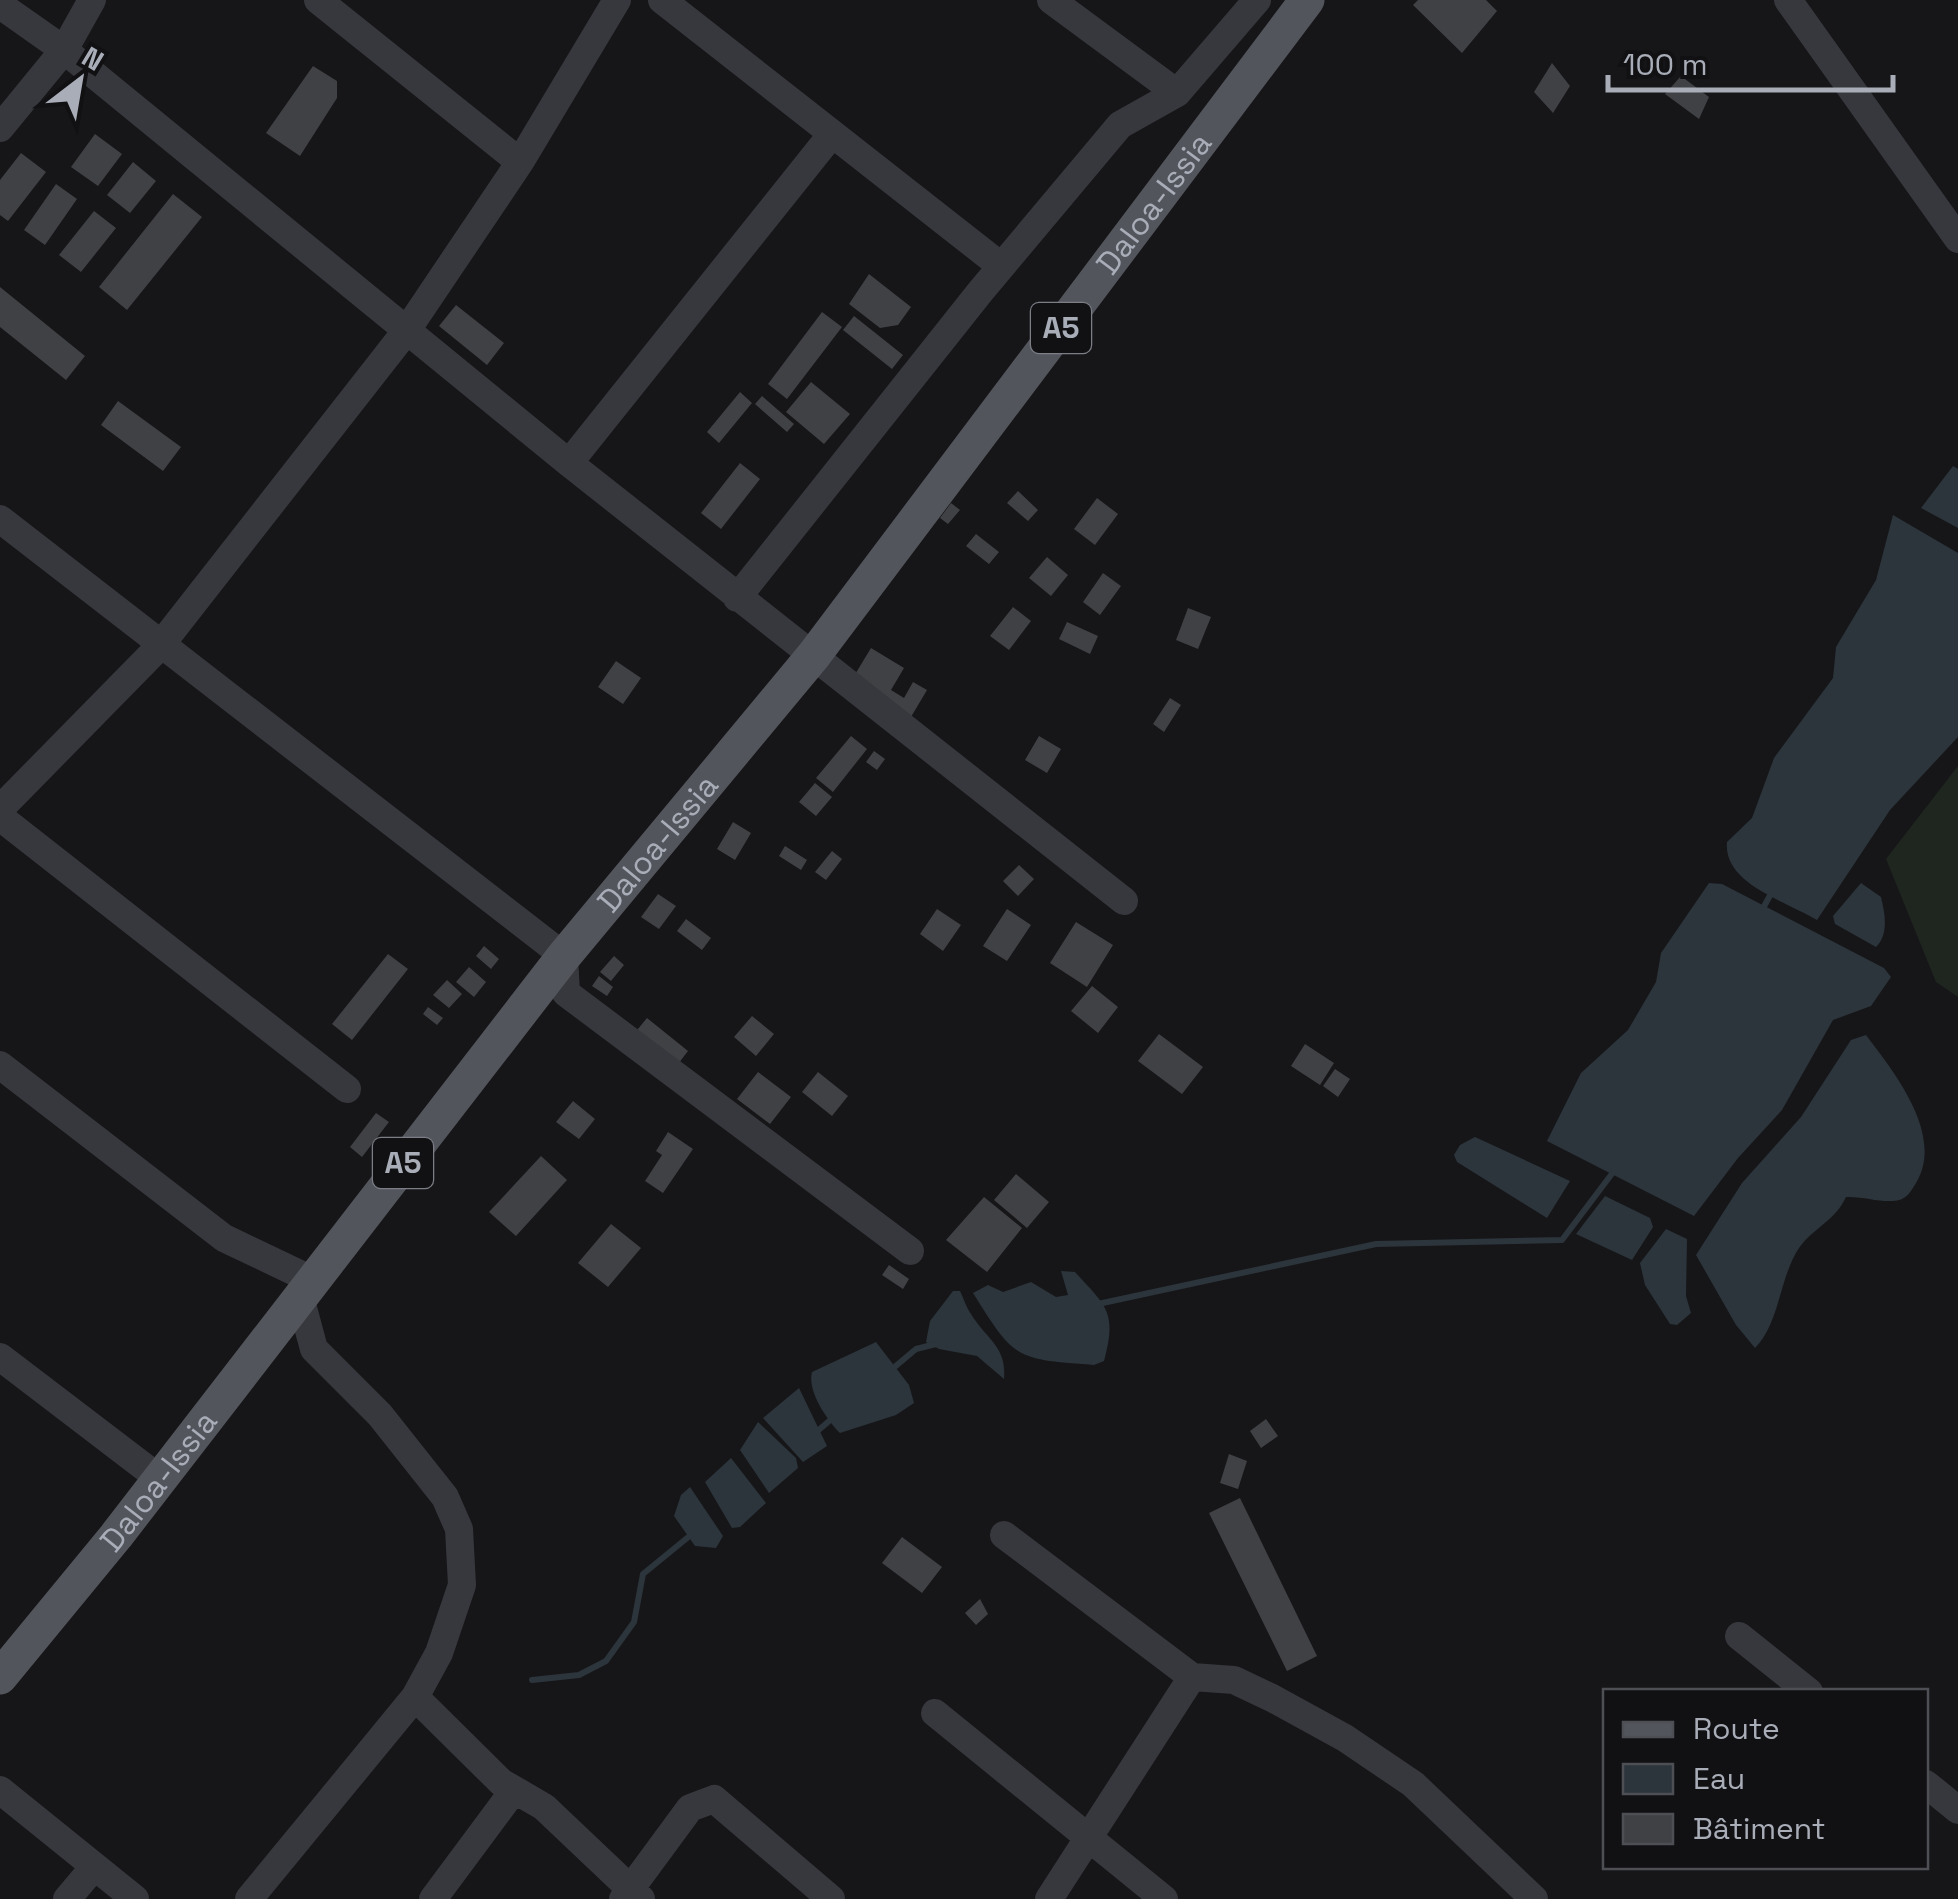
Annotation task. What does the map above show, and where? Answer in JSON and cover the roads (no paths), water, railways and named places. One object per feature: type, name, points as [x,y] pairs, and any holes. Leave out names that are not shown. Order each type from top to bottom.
[{"type":"main road","name":"Daloa-Issia","points":[[0,1677],[160,1479],[564,956],[814,655],[1307,0]]},
{"type":"street","points":[[0,128],[64,50],[92,0]]},
{"type":"street","points":[[318,0],[520,162]]},
{"type":"street","points":[[347,1089],[0,813],[160,646],[407,330],[520,162],[617,0]]},
{"type":"street","points":[[662,0],[1001,266]]},
{"type":"street","points":[[1050,0],[1177,93]]},
{"type":"street","points":[[738,598],[1001,266],[1120,125],[1177,93],[1257,0]]},
{"type":"street","points":[[1788,0],[1958,239]]},
{"type":"street","points":[[0,4],[64,50],[569,463],[1124,901]]},
{"type":"street","points":[[569,463],[832,134]]},
{"type":"street","points":[[0,519],[564,956],[566,993],[910,1251]]},
{"type":"street","points":[[0,1065],[224,1238],[306,1288],[314,1349],[425,1470],[445,1498],[458,1529],[462,1584],[439,1653],[415,1697],[250,1899]]},
{"type":"street","points":[[0,1357],[160,1479]]},
{"type":"street","points":[[1004,1534],[1192,1677],[1234,1680],[1344,1738],[1413,1784],[1534,1899]]},
{"type":"street","points":[[1739,1636],[1805,1689]]},
{"type":"street","points":[[1049,1899],[1091,1840],[1192,1677]]},
{"type":"street","points":[[415,1697],[475,1759],[514,1790],[544,1807],[631,1896],[690,1808],[714,1799],[831,1899]]},
{"type":"street","points":[[935,1713],[1164,1899]]},
{"type":"street","points":[[1928,1786],[1958,1810]]},
{"type":"street","points":[[0,1790],[135,1899]]},
{"type":"street","points":[[433,1899],[514,1790]]},
{"type":"street","points":[[67,1899],[94,1867]]},
{"type":"water","points":[[1953,466],[1958,469],[1958,528],[1921,508]]},
{"type":"water","points":[[1893,515],[1958,553],[1958,737],[1890,810],[1817,920],[1746,880],[1728,857],[1727,842],[1752,818],[1774,758],[1833,678],[1836,647],[1876,580]]},
{"type":"water","points":[[1709,883],[1722,884],[1884,968],[1891,977],[1871,1006],[1833,1020],[1782,1110],[1738,1158],[1694,1216],[1547,1141],[1581,1073],[1628,1030],[1656,982],[1661,953]]},
{"type":"water","points":[[1861,883],[1881,897],[1884,930],[1876,947],[1835,924],[1833,916]]},
{"type":"water","points":[[1866,1035],[1912,1105],[1924,1145],[1923,1164],[1916,1183],[1904,1198],[1887,1201],[1846,1197],[1805,1241],[1792,1260],[1770,1326],[1755,1348],[1736,1325],[1696,1255],[1742,1183],[1801,1117],[1851,1040]]},
{"type":"water","points":[[1475,1137],[1570,1181],[1547,1218],[1457,1162],[1454,1155],[1460,1145]]},
{"type":"water","points":[[1605,1196],[1650,1218],[1653,1227],[1632,1260],[1576,1234]]},
{"type":"water","points":[[1666,1229],[1687,1239],[1686,1296],[1691,1313],[1677,1325],[1670,1324],[1645,1285],[1640,1263]]},
{"type":"water","points":[[1061,1271],[1075,1272],[1106,1311],[1109,1331],[1104,1361],[1094,1365],[1048,1361],[1020,1352],[999,1332],[973,1293],[988,1285],[1003,1292],[1031,1282],[1056,1297],[1068,1295]]},
{"type":"water","points":[[953,1291],[960,1291],[969,1311],[999,1351],[1004,1379],[977,1356],[939,1349],[926,1342],[930,1321]]},
{"type":"water","points":[[876,1342],[909,1385],[914,1403],[896,1415],[840,1433],[815,1396],[812,1372]]},
{"type":"water","points":[[799,1388],[827,1446],[803,1462],[763,1418]]},
{"type":"water","points":[[758,1422],[796,1458],[798,1468],[769,1493],[740,1450]]},
{"type":"water","points":[[731,1458],[766,1503],[740,1527],[732,1528],[705,1482]]},
{"type":"water","points":[[690,1487],[723,1536],[716,1548],[695,1546],[674,1516],[681,1495]]},
{"type":"waterway","points":[[1761,912],[1774,888]]},
{"type":"waterway","points":[[1098,1304],[1376,1244],[1562,1240],[1617,1167]]},
{"type":"waterway","points":[[891,1370],[916,1349],[940,1343]]},
{"type":"waterway","points":[[814,1434],[835,1416]]},
{"type":"waterway","points":[[532,1680],[579,1675],[606,1661],[634,1622],[643,1574],[692,1534]]}]
